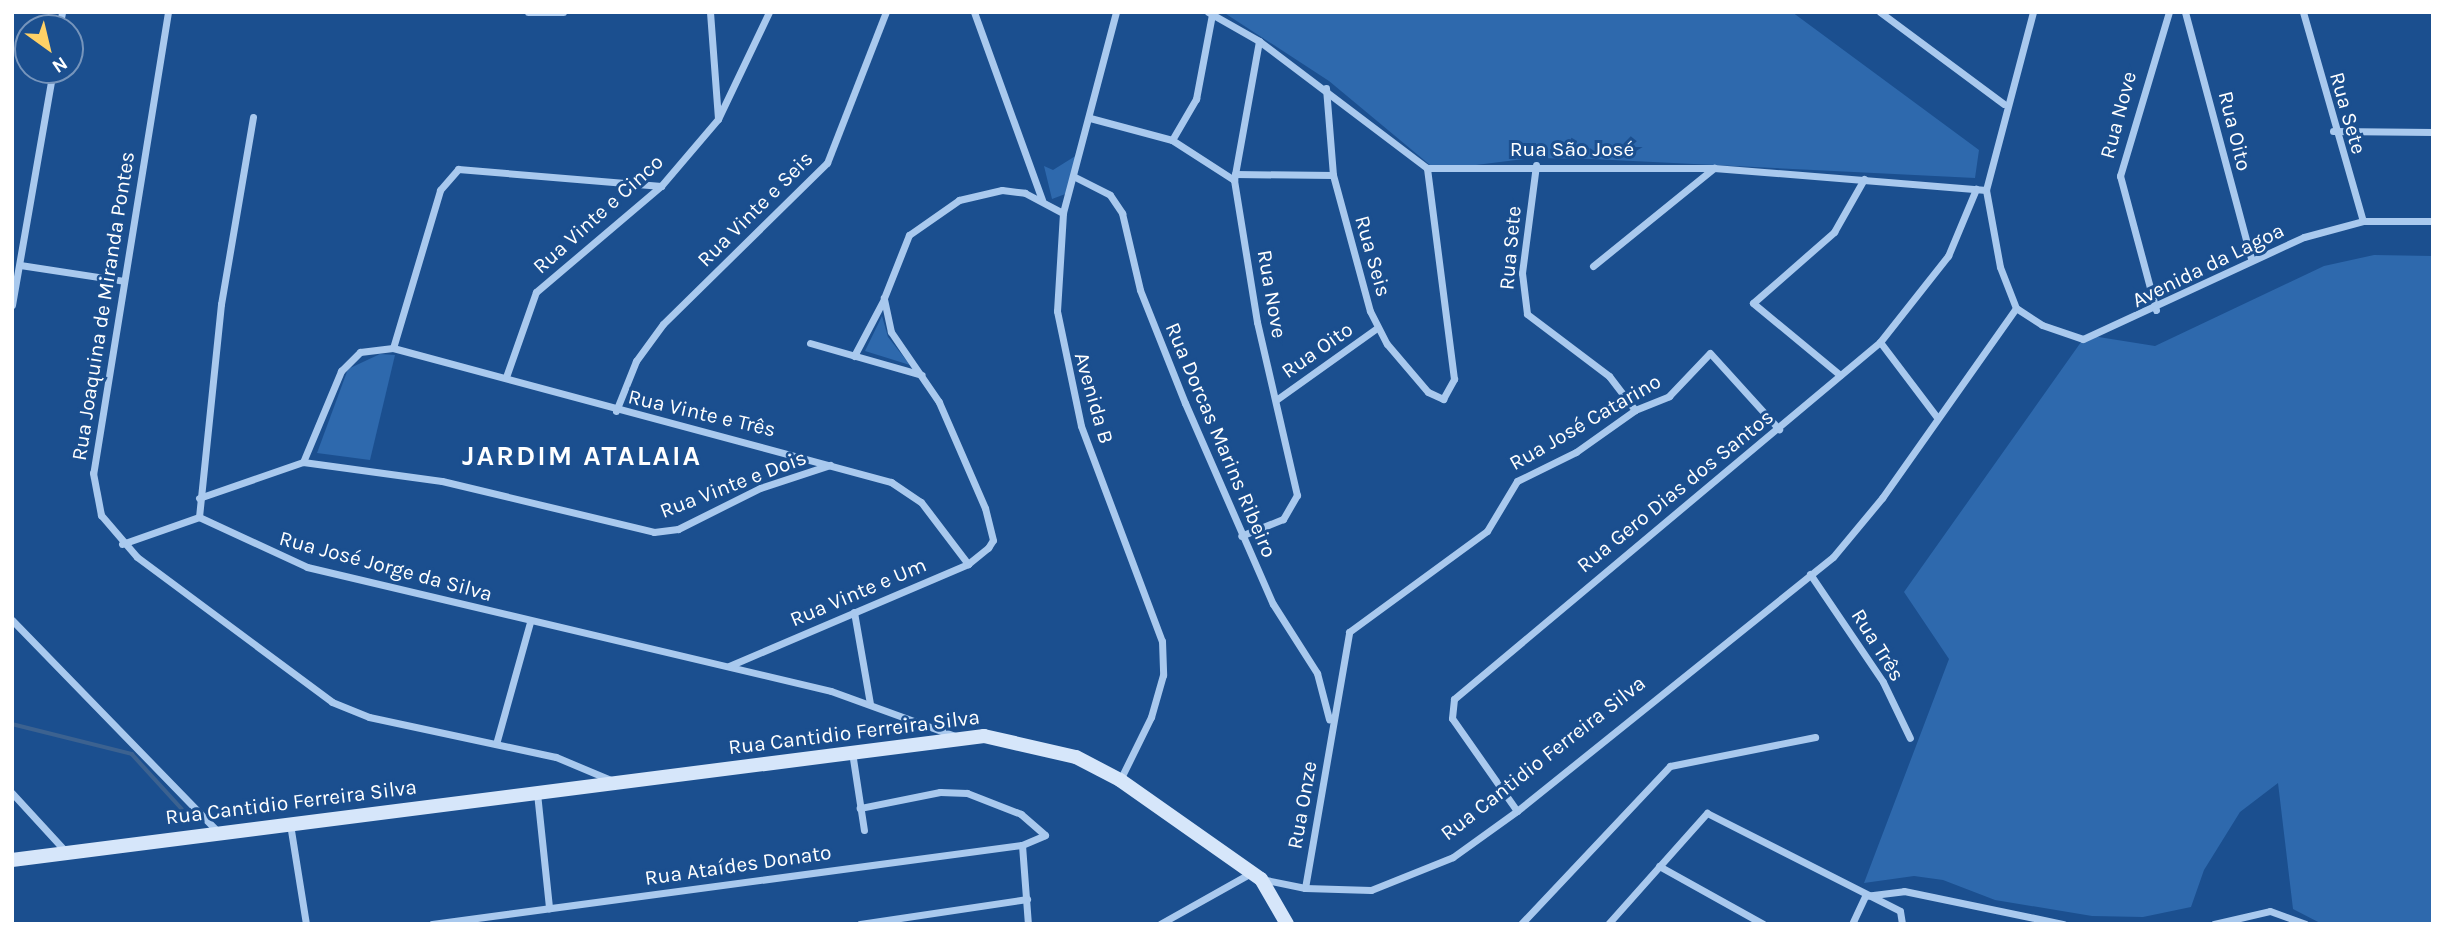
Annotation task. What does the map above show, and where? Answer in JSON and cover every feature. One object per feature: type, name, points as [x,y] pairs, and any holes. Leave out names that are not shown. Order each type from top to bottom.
[{"type":"street","name":"Rua Joaquina de Miranda Pontes","points":[[168,12],[93,473],[101,515],[122,544],[332,702],[556,757],[617,782]]},
{"type":"street","points":[[528,12],[563,12]]},
{"type":"street","points":[[710,12],[718,119]]},
{"type":"street","name":"Rua Vinte e Cinco","points":[[506,377],[515,338],[536,292],[662,186],[718,119],[769,12]]},
{"type":"street","name":"Rua Vinte e Seis","points":[[616,411],[636,361],[663,324],[827,163],[886,12]]},
{"type":"street","points":[[974,12],[1042,200]]},
{"type":"street","name":"Avenida B","points":[[1116,12],[1075,177],[1063,213],[1057,311],[1067,379],[1164,657],[1151,717],[1120,780]]},
{"type":"street","points":[[1880,12],[2004,104]]},
{"type":"street","name":"Rua Nove","points":[[2156,310],[2120,176],[2168,12]]},
{"type":"street","name":"Rua Oito","points":[[2185,12],[2251,259]]},
{"type":"street","name":"Rua Sete","points":[[2303,12],[2333,131],[2363,222]]},
{"type":"street","points":[[1172,140],[1196,99],[1210,13],[1259,41],[1326,88],[1427,168]]},
{"type":"street","points":[[2016,308],[2000,267],[1986,190],[2004,104],[2030,14]]},
{"type":"street","points":[[1235,177],[1259,41]]},
{"type":"street","points":[[12,305],[50,84]]},
{"type":"street","name":"Rua Seis","points":[[1326,88],[1333,175],[1377,328],[1428,391],[1449,397],[1454,379],[1427,168]]},
{"type":"street","points":[[122,544],[200,517],[221,304],[253,117]]},
{"type":"street","points":[[1090,118],[1172,140],[1235,177],[1333,175]]},
{"type":"street","points":[[2333,131],[2433,132]]},
{"type":"street","name":"Rua Sete","points":[[1536,165],[1522,273],[1528,314],[1609,376],[1635,410]]},
{"type":"street","name":"Rua São José","points":[[1427,168],[1536,165],[1714,167],[1986,190]]},
{"type":"street","points":[[1593,266],[1714,167]]},
{"type":"street","points":[[303,462],[345,365],[370,348],[393,348],[440,190],[458,169],[662,186]]},
{"type":"street","name":"Rua Dorcas Marins Ribeiro","points":[[1075,177],[1110,195],[1122,213],[1140,290],[1241,537],[1273,604],[1317,673],[1331,727]]},
{"type":"street","name":"Rua Nove","points":[[1235,177],[1296,504],[1283,520],[1241,537]]},
{"type":"street","points":[[1840,376],[1754,303],[1834,232],[1864,179]]},
{"type":"street","name":"Rua Gero Dias dos Santos","points":[[1517,811],[1452,718],[1454,699],[1880,342],[1948,256],[1976,189]]},
{"type":"street","points":[[855,356],[884,298],[909,235],[939,210],[1002,190],[1042,200],[1063,213]]},
{"type":"street","name":"Avenida da Lagoa","points":[[2016,308],[2083,340],[2156,310],[2251,259],[2363,222],[2433,220]]},
{"type":"street","points":[[20,265],[124,281]]},
{"type":"street","points":[[884,298],[891,332],[923,375]]},
{"type":"street","name":"Rua Cantidio Ferreira Silva","points":[[12,860],[290,821],[537,793],[958,738],[1020,740],[1120,780],[1256,876],[1305,888],[1371,890],[1415,877],[1517,811],[1810,574],[1858,531],[1936,416],[2016,308]]},
{"type":"street","name":"Rua Oito","points":[[1276,400],[1377,328]]},
{"type":"street","points":[[1880,342],[1936,416]]},
{"type":"street","points":[[810,343],[923,375]]},
{"type":"street","name":"Rua Vinte e Três","points":[[393,348],[506,377],[616,411],[728,434],[908,491],[968,564]]},
{"type":"street","name":"Rua José Catarino","points":[[1331,727],[1349,632],[1488,531],[1517,481],[1576,452],[1635,410],[1670,396],[1710,353],[1779,429]]},
{"type":"street","name":"Rua Vinte e Um","points":[[729,666],[968,564],[993,540],[985,508],[923,375]]},
{"type":"street","name":"Rua Vinte e Dois","points":[[200,498],[303,462],[442,481],[654,532],[678,528],[760,488],[831,465]]},
{"type":"street","name":"Rua José Jorge da Silva","points":[[200,517],[307,567],[530,622],[729,666],[870,704],[958,738]]},
{"type":"street","name":"Rua Três","points":[[1810,574],[1883,682],[1910,738]]},
{"type":"street","points":[[855,612],[870,704]]},
{"type":"street","points":[[12,620],[218,833]]},
{"type":"street","points":[[496,744],[530,622]]},
{"type":"street","name":"Rua Onze","points":[[1305,888],[1331,727]]},
{"type":"street","points":[[1521,924],[1670,766],[1815,737]]},
{"type":"street","points":[[852,751],[864,830]]},
{"type":"street","name":"Rua Ataídes Donato","points":[[432,924],[1022,845],[1045,835],[1021,814],[967,793],[940,792],[860,808]]},
{"type":"street","points":[[12,793],[66,852]]},
{"type":"street","points":[[537,793],[549,908]]},
{"type":"street","points":[[1608,924],[1710,813],[1902,914],[1902,924]]},
{"type":"street","points":[[290,821],[306,924]]},
{"type":"street","points":[[1022,845],[1028,924]]},
{"type":"street","points":[[1659,866],[1763,924]]},
{"type":"street","points":[[1160,924],[1256,876],[1287,924]]},
{"type":"street","points":[[1865,896],[1904,891],[2064,924]]},
{"type":"street","points":[[1852,924],[1865,896]]},
{"type":"street","points":[[860,924],[1027,899]]},
{"type":"street","points":[[2214,924],[2270,911],[2306,924]]},
{"type":"street","points":[[515,913],[517,924]]},
{"type":"shaded area","points":[[1223,12],[1792,12],[1979,150],[1975,178],[1533,158],[1436,170],[1329,81]]},
{"type":"shaded area","points":[[1077,155],[1068,193],[1052,199],[1044,166],[1053,170]]},
{"type":"shaded area","points":[[2374,255],[2433,256],[2433,924],[2322,924],[2293,909],[2278,783],[2240,812],[2204,870],[2191,907],[2143,917],[2092,916],[1995,900],[1943,880],[1914,876],[1864,883],[1949,659],[1904,592],[2086,335],[2155,346],[2324,266]]},
{"type":"shaded area","points":[[882,316],[888,337],[910,365],[865,351]]},
{"type":"shaded area","points":[[380,354],[395,355],[370,460],[317,453],[348,369]]},
{"type":"waterway","points":[[12,724],[132,754],[182,809]]},
{"type":"district","name":"JARDIM ATALAIA","points":[[582,456]]}]
